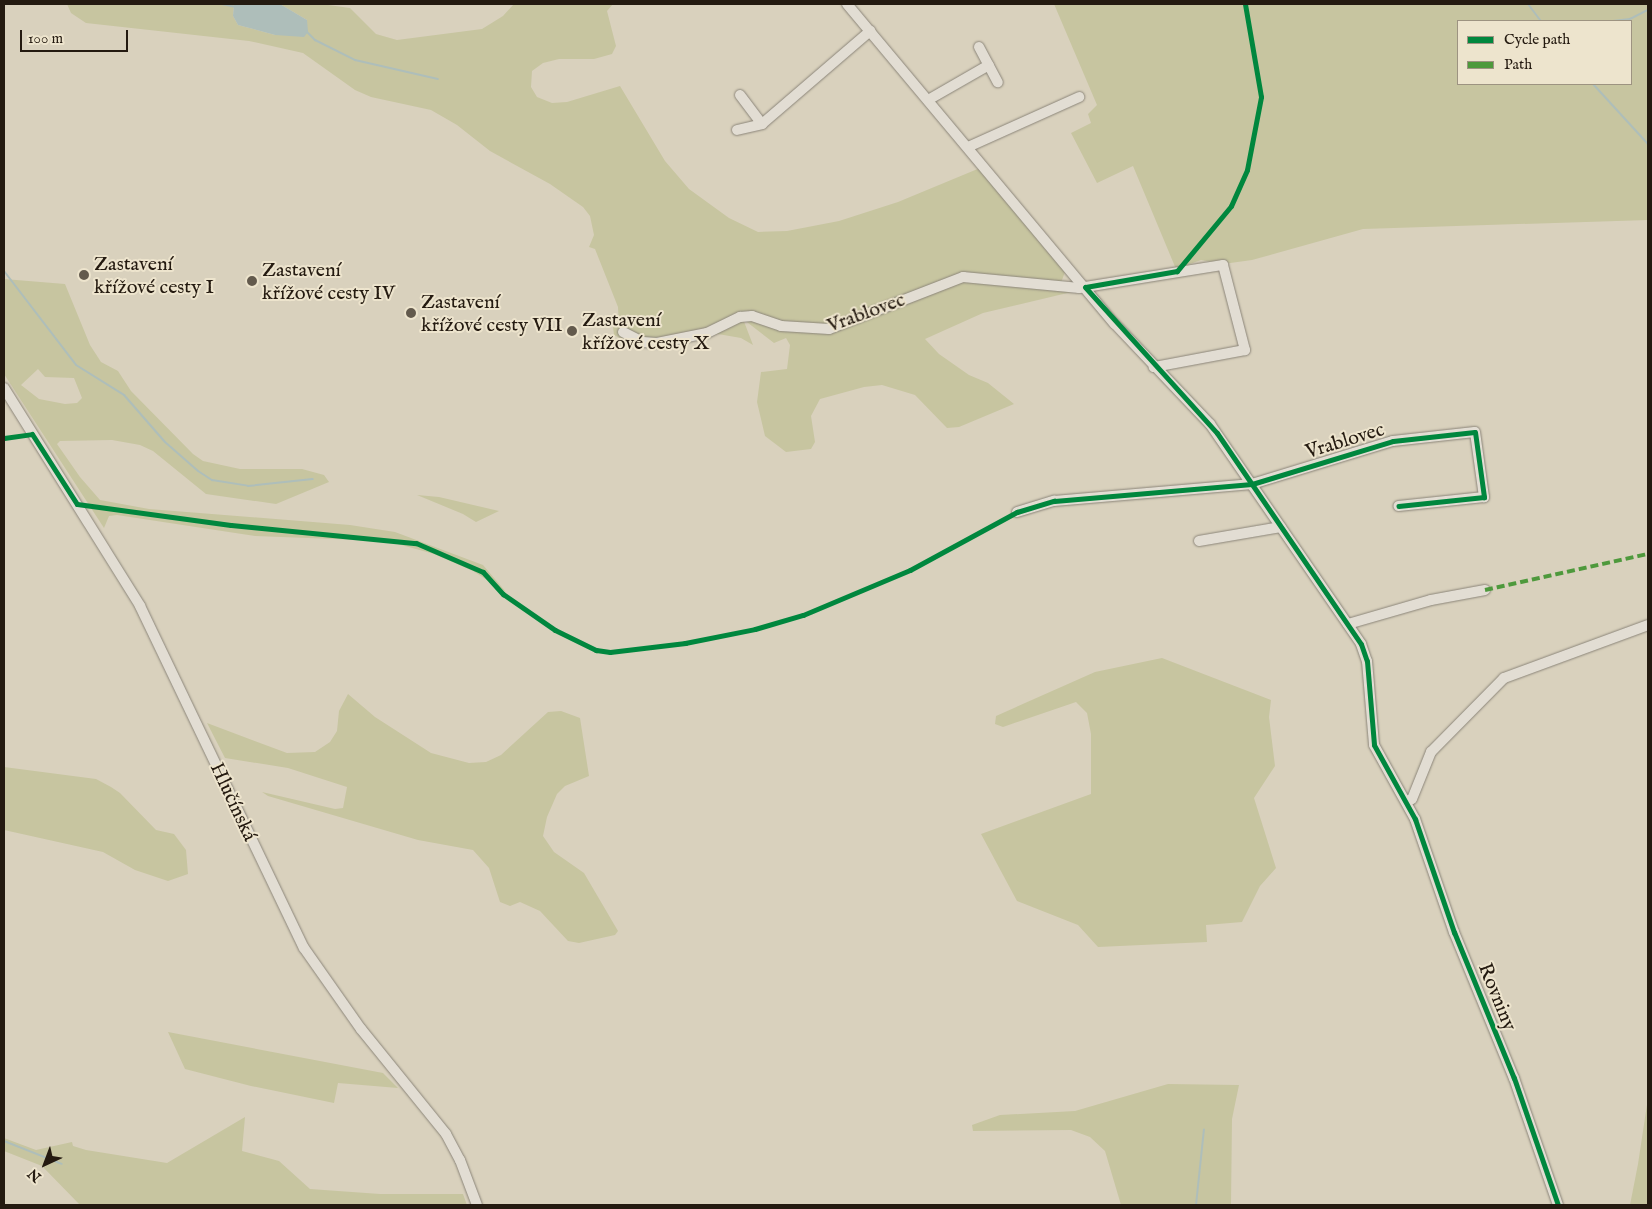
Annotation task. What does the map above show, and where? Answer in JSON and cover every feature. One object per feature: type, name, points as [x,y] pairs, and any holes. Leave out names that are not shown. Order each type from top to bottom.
[{"type":"street","points":[[847,4],[1084,287],[1154,367],[1210,424],[1361,644],[1367,662],[1374,745],[1407,801],[1412,799],[1431,752],[1504,678],[1648,625]]},
{"type":"street","points":[[737,130],[762,124],[870,31]]},
{"type":"street","points":[[979,47],[998,82]]},
{"type":"street","points":[[928,100],[989,65]]},
{"type":"street","points":[[740,95],[762,124]]},
{"type":"street","points":[[968,147],[1079,97]]},
{"type":"street","name":"Vrablovec","points":[[623,332],[643,342],[657,343],[707,333],[740,317],[752,316],[781,326],[829,329],[963,277],[1084,287],[1223,265],[1245,350],[1154,367]]},
{"type":"street","name":"Hlučínská","points":[[4,388],[140,606],[304,948],[361,1028],[446,1134],[460,1160],[477,1205]]},
{"type":"street","name":"Vrablovec","points":[[1017,512],[1054,501],[1252,484],[1393,441],[1475,432],[1484,497],[1398,506]]},
{"type":"street","points":[[1200,540],[1281,527]]},
{"type":"street","points":[[1348,624],[1431,600],[1485,590]]},
{"type":"street","name":"Rovniny","points":[[1407,801],[1454,932],[1514,1078],[1558,1205]]},
{"type":"shaded area","points":[[67,4],[234,4],[233,16],[238,25],[275,35],[307,20],[280,4],[321,4],[350,8],[376,34],[397,40],[482,29],[503,16],[514,4],[613,4],[607,11],[616,46],[612,54],[594,59],[559,59],[543,63],[532,71],[531,87],[537,97],[552,103],[567,102],[620,86],[665,161],[689,189],[729,218],[758,232],[787,231],[839,221],[898,202],[980,168],[1065,272],[1059,288],[1080,290],[983,313],[925,339],[939,354],[969,375],[988,383],[1014,404],[959,427],[947,428],[915,395],[882,385],[864,387],[820,399],[811,416],[815,442],[811,449],[786,452],[765,436],[757,402],[761,372],[787,369],[790,345],[786,338],[774,343],[743,319],[753,345],[741,338],[718,334],[661,346],[634,345],[614,335],[613,327],[619,326],[618,307],[595,249],[589,247],[594,235],[590,216],[583,207],[550,184],[490,151],[457,125],[431,110],[371,97],[355,90],[303,53],[249,41],[86,23],[71,13]]},
{"type":"shaded area","points":[[234,4],[280,4],[307,20],[308,32],[304,37],[275,35],[238,25],[233,16]]},
{"type":"shaded area","points":[[1054,4],[1648,4],[1648,220],[1363,229],[1252,260],[1223,264],[1201,260],[1176,269],[1133,166],[1097,183],[1071,133],[1091,123],[1088,114],[1097,105]]},
{"type":"shaded area","points":[[4,279],[65,284],[90,345],[101,362],[118,371],[131,391],[193,454],[203,461],[240,469],[302,469],[324,475],[329,482],[276,504],[206,494],[153,451],[140,445],[112,440],[60,441],[57,444],[80,477],[100,500],[149,509],[350,525],[395,532],[483,565],[506,592],[473,571],[434,554],[387,541],[255,536],[117,515],[109,516],[104,528],[4,374]],"holes":[[[38,369],[45,377],[74,378],[82,398],[77,403],[65,404],[39,399],[21,385]]]},
{"type":"shaded area","points":[[417,495],[439,497],[499,511],[476,522],[463,514]]},
{"type":"shaded area","points":[[1162,658],[1271,700],[1269,717],[1275,766],[1254,798],[1276,868],[1260,886],[1242,922],[1206,925],[1207,942],[1098,947],[1078,925],[1017,901],[981,834],[1091,794],[1091,734],[1087,713],[1076,702],[1003,727],[995,724],[996,716],[1095,672]]},
{"type":"shaded area","points":[[348,694],[375,717],[431,753],[469,763],[486,762],[501,755],[548,712],[561,711],[580,718],[589,776],[565,786],[557,794],[547,817],[543,836],[554,852],[584,873],[618,931],[615,935],[579,943],[568,941],[540,911],[520,902],[510,906],[500,902],[489,868],[473,850],[418,840],[268,796],[262,792],[335,809],[343,808],[347,787],[288,768],[225,758],[207,723],[287,753],[315,752],[330,742],[337,731],[339,711]]},
{"type":"shaded area","points":[[4,767],[96,779],[111,787],[120,793],[156,830],[174,834],[186,850],[188,874],[168,881],[135,870],[103,852],[4,830]]},
{"type":"shaded area","points":[[168,1032],[383,1073],[398,1088],[338,1083],[334,1103],[251,1086],[185,1069]]},
{"type":"shaded area","points":[[1168,1084],[1239,1085],[1232,1119],[1231,1205],[1121,1205],[1105,1151],[1090,1137],[1071,1130],[973,1131],[972,1125],[1000,1115],[1075,1111]]},
{"type":"shaded area","points":[[1648,1098],[1648,1205],[1630,1205],[1638,1164]]},
{"type":"shaded area","points":[[245,1117],[242,1151],[279,1161],[310,1189],[380,1194],[463,1194],[467,1205],[80,1205],[42,1166],[4,1151],[4,1138],[36,1150],[72,1142],[73,1146],[86,1150],[167,1163]]},
{"type":"waterway","points":[[222,4],[236,7]]},
{"type":"waterway","points":[[1528,4],[1540,20]]},
{"type":"waterway","points":[[1622,20],[1630,19],[1648,10]]},
{"type":"waterway","points":[[306,31],[315,40],[355,60],[438,79]]},
{"type":"waterway","points":[[1594,85],[1648,144]]},
{"type":"waterway","points":[[4,271],[76,365],[124,395],[165,442],[198,471],[212,480],[248,486],[313,479]]},
{"type":"waterway","points":[[1196,1205],[1204,1129]]},
{"type":"waterway","points":[[4,1141],[62,1164]]},
{"type":"marked path","points":[[1485,590],[1648,554]]},
{"type":"cycle path","points":[[1245,4],[1261,97],[1247,170],[1231,206],[1177,271],[1085,287],[1217,433],[1361,644],[1367,661],[1374,745],[1415,819],[1454,932],[1514,1078],[1558,1205]]},
{"type":"cycle path","points":[[4,438],[32,434],[77,504],[231,525],[416,543],[483,572],[503,594],[555,630],[596,650],[610,652],[685,643],[755,629],[803,615],[910,570],[1017,512],[1054,501],[1252,484],[1393,441],[1475,432],[1484,497],[1398,506]]},
{"type":"place","name":"Zastavení křížové cesty I","points":[[84,275]]},
{"type":"place","name":"Zastavení křížové cesty IV","points":[[252,281]]},
{"type":"place","name":"Zastavení křížové cesty VII","points":[[411,313]]},
{"type":"place","name":"Zastavení křížové cesty X","points":[[572,331]]}]
